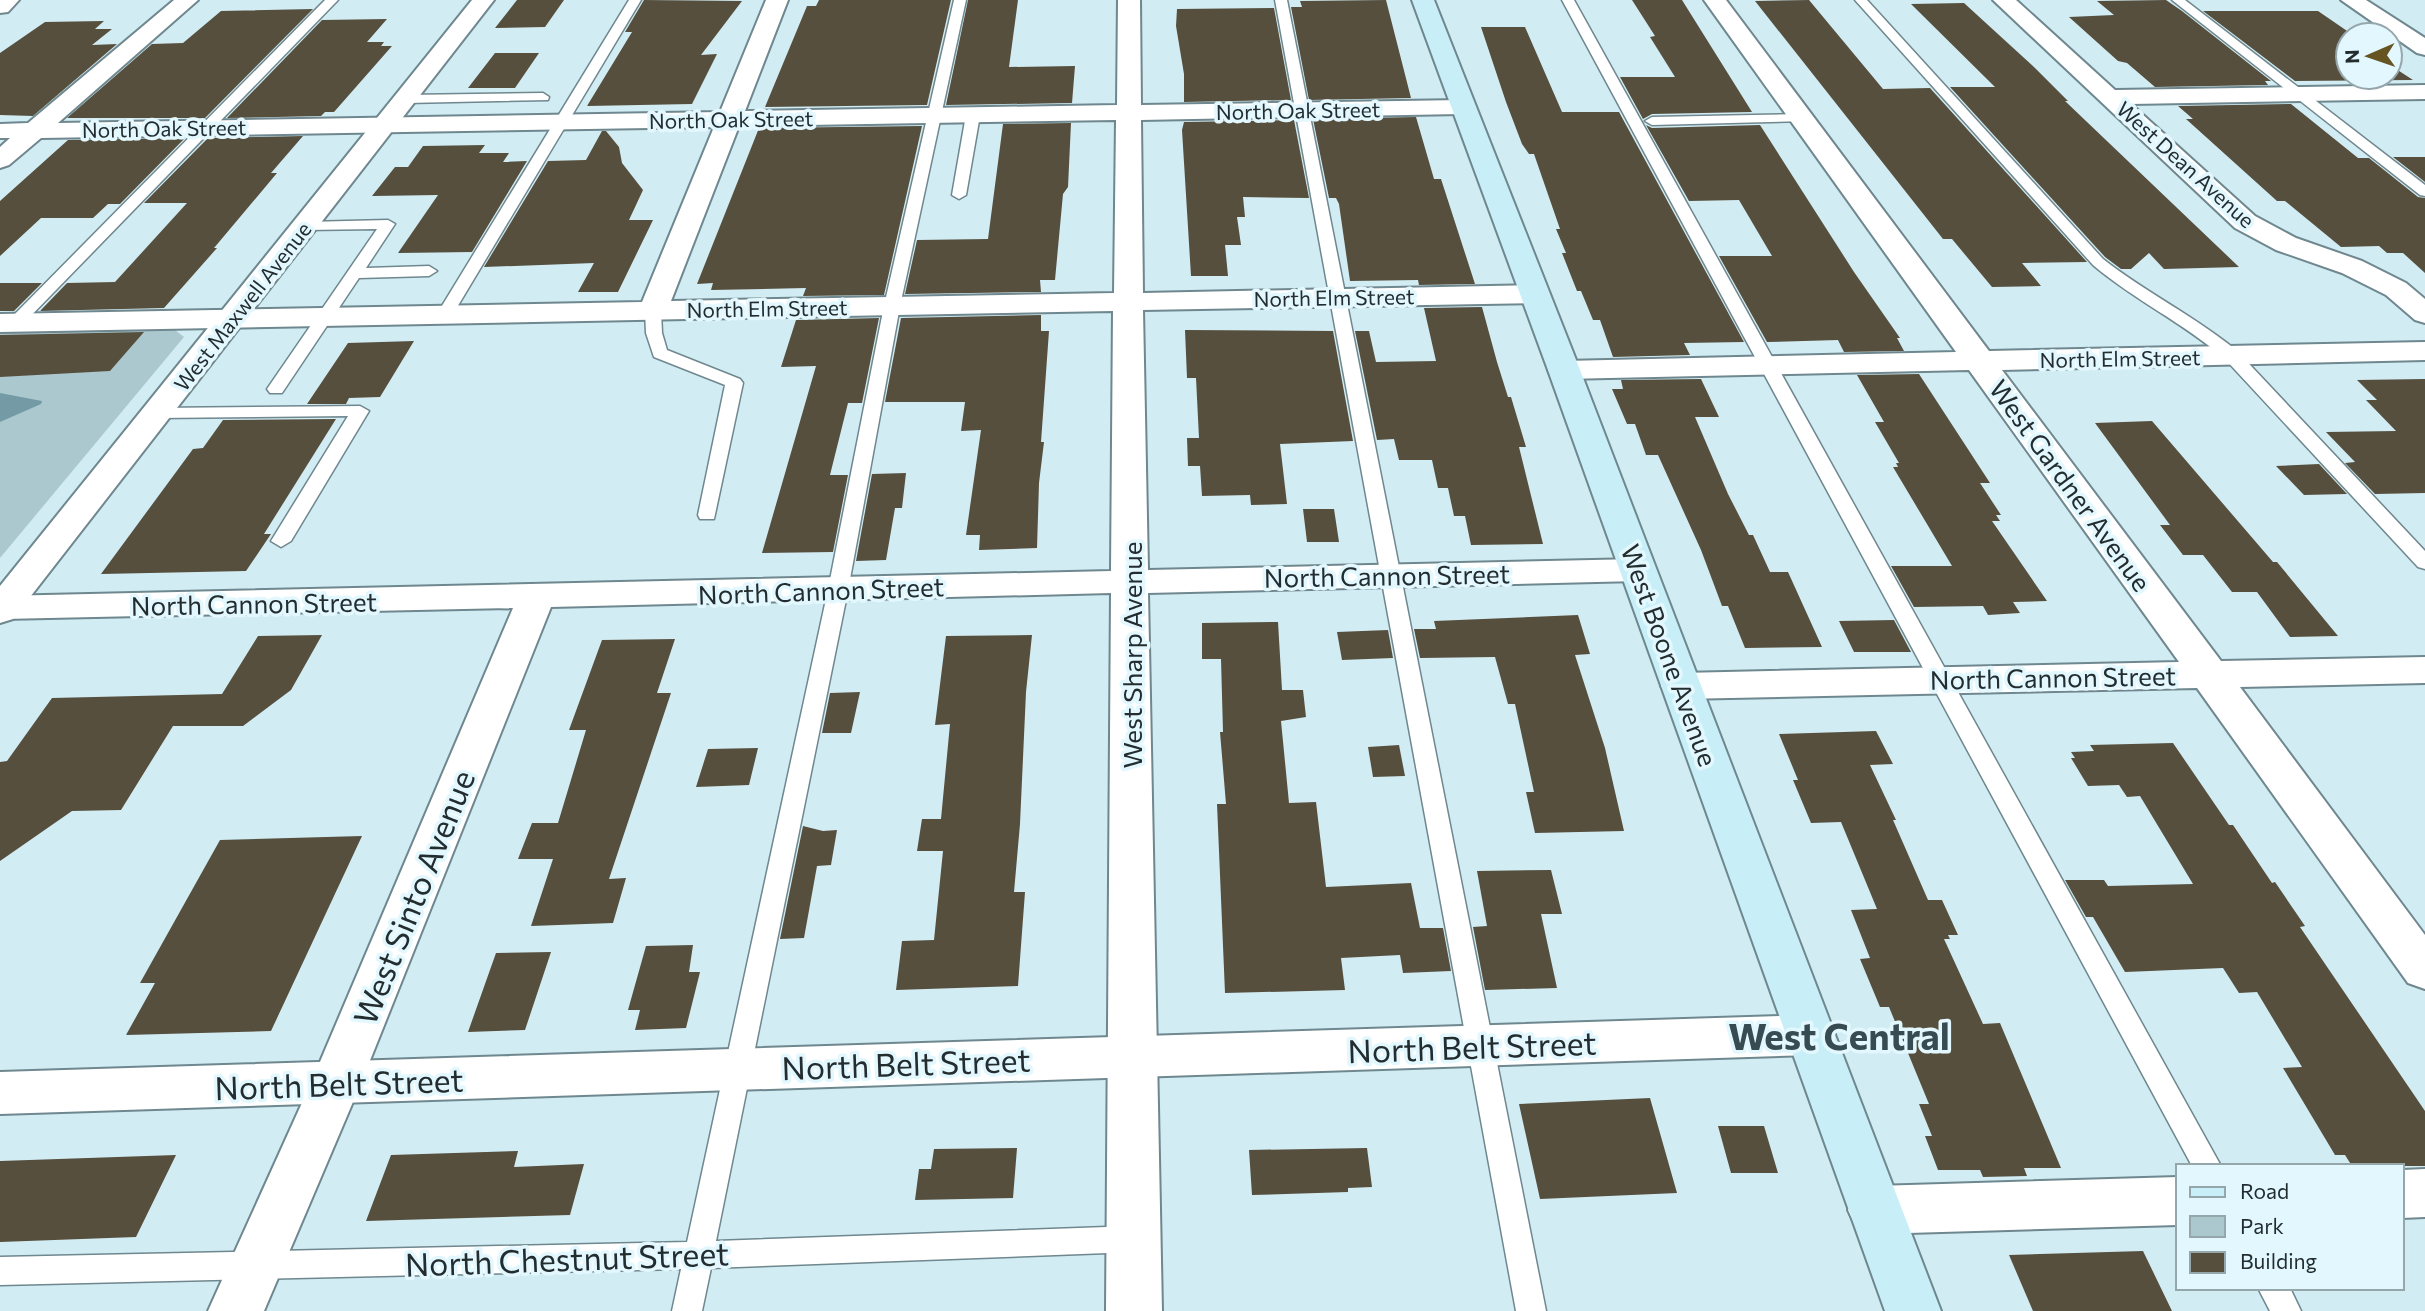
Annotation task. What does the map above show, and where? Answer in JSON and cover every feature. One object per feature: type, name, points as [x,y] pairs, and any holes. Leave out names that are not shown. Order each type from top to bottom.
[{"type":"main road","name":"West Boone Avenue","points":[[1423,0],[1564,370],[1913,1311]]},
{"type":"street","points":[[0,7],[8,0]]},
{"type":"street","points":[[0,160],[187,0]]},
{"type":"street","name":"West Maxwell Avenue","points":[[1,609],[387,125],[483,0]]},
{"type":"street","points":[[653,310],[778,0]]},
{"type":"street","name":"West Sharp Avenue","points":[[1129,0],[1128,301],[1134,1311]]},
{"type":"street","name":"West Gardner Avenue","points":[[1715,0],[2425,970]]},
{"type":"street","name":"West Dean Avenue","points":[[2004,0],[2245,222],[2286,244],[2352,267],[2396,289],[2425,314]]},
{"type":"street","points":[[2352,0],[2425,48]]},
{"type":"street","points":[[2110,97],[2425,92]]},
{"type":"street","name":"North Oak Street","points":[[0,131],[1462,107]]},
{"type":"street","name":"North Elm Street","points":[[8,323],[1534,294]]},
{"type":"street","name":"North Elm Street","points":[[1564,370],[2425,351]]},
{"type":"street","name":"North Cannon Street","points":[[1,609],[1638,569]]},
{"type":"street","name":"West Sinto Avenue","points":[[236,1311],[336,1083],[536,598]]},
{"type":"street","name":"North Cannon Street","points":[[1681,686],[2425,670]]},
{"type":"street","name":"North Belt Street","points":[[0,1093],[1811,1035]]},
{"type":"street","points":[[2404,1194],[2425,1193]]},
{"type":"street","points":[[1875,1210],[2176,1201]]},
{"type":"lane","points":[[8,323],[207,128],[332,0]]},
{"type":"lane","points":[[445,314],[635,0]]},
{"type":"lane","points":[[687,1311],[838,590],[892,306],[960,0]]},
{"type":"lane","points":[[1281,0],[1531,1311]]},
{"type":"lane","points":[[1568,0],[1766,366],[2206,1164]]},
{"type":"lane","points":[[1861,0],[2098,262],[2134,291],[2198,328],[2231,355],[2425,563]]},
{"type":"lane","points":[[2178,0],[2425,192]]},
{"type":"lane","points":[[407,99],[543,97]]},
{"type":"lane","points":[[959,195],[973,115]]},
{"type":"lane","points":[[1652,121],[1802,118]]},
{"type":"lane","points":[[276,389],[388,224],[306,226]]},
{"type":"lane","points":[[355,273],[429,271]]},
{"type":"lane","points":[[653,310],[654,333],[660,353],[734,383],[707,515]]},
{"type":"lane","points":[[157,413],[360,411],[281,541]]},
{"type":"lane","name":"North Chestnut Street","points":[[0,1271],[699,1255],[1134,1239]]},
{"type":"lane","points":[[2274,1290],[2286,1311]]},
{"type":"green space","points":[[175,330],[184,337],[0,558],[0,333]]},
{"type":"shaded area","points":[[0,393],[42,401],[41,404],[0,422]]},
{"type":"building","points":[[517,0],[564,0],[545,27],[495,28]]},
{"type":"building","points":[[644,0],[742,1],[701,55],[717,54],[692,104],[587,106],[632,32],[625,32]]},
{"type":"building","points":[[819,0],[951,0],[927,105],[765,107],[807,6],[816,6]]},
{"type":"building","points":[[968,0],[1018,0],[1009,67],[1075,66],[1072,103],[946,105]]},
{"type":"building","points":[[1386,0],[1411,98],[1309,100],[1291,7],[1302,7],[1300,1]]},
{"type":"building","points":[[1632,0],[1682,0],[1752,112],[1652,114],[1643,119],[1620,77],[1675,77],[1650,37],[1655,36]]},
{"type":"building","points":[[1809,0],[1883,89],[1930,88],[2087,262],[2022,263],[2041,286],[1992,287],[1952,239],[1943,239],[1755,1]]},
{"type":"building","points":[[2166,0],[2271,81],[2265,81],[2268,85],[2155,87],[2127,63],[2118,61],[2069,17],[2114,15],[2097,1]]},
{"type":"building","points":[[1964,3],[2035,68],[2068,101],[2065,101],[2239,267],[2164,269],[2149,253],[2131,269],[2121,269],[2105,257],[1950,87],[1995,87],[1911,4]]},
{"type":"building","points":[[1274,8],[1291,100],[1184,102],[1184,74],[1176,26],[1177,9]]},
{"type":"building","points":[[313,9],[205,118],[67,118],[152,44],[183,43],[221,11]]},
{"type":"building","points":[[2203,11],[2318,11],[2334,22],[2334,81],[2295,81]]},
{"type":"building","points":[[387,19],[367,42],[384,42],[381,46],[392,46],[334,112],[325,112],[321,116],[227,118],[322,20]]},
{"type":"building","points":[[104,21],[95,29],[112,29],[92,45],[117,44],[33,116],[0,115],[0,53],[45,22]]},
{"type":"building","points":[[1481,27],[1525,27],[1562,112],[1619,112],[1744,342],[1684,343],[1690,355],[1613,357],[1600,320],[1593,320],[1581,291],[1577,291],[1562,253],[1566,253],[1556,229],[1560,229],[1534,154],[1529,154],[1522,144]]},
{"type":"building","points":[[495,53],[539,53],[515,88],[468,88]]},
{"type":"building","points":[[2291,104],[2358,158],[2369,158],[2418,197],[2425,198],[2425,273],[2403,253],[2387,253],[2379,246],[2341,247],[2285,201],[2277,201],[2186,119],[2193,119],[2178,106]]},
{"type":"building","points":[[1416,117],[1434,179],[1441,179],[1475,284],[1419,285],[1418,280],[1350,281],[1339,204],[1336,198],[1329,198],[1313,119]]},
{"type":"building","points":[[1294,120],[1309,198],[1243,197],[1245,217],[1237,217],[1241,245],[1225,245],[1228,276],[1191,276],[1182,130],[1184,122]]},
{"type":"building","points":[[1071,123],[1068,187],[1063,194],[1055,280],[1040,280],[1041,292],[905,294],[917,240],[988,239],[1003,124]]},
{"type":"building","points":[[1646,125],[1652,128],[1760,125],[1854,272],[1900,338],[1897,338],[1904,351],[1844,352],[1838,340],[1767,342],[1719,256],[1772,256],[1739,200],[1689,201]]},
{"type":"building","points":[[922,126],[884,295],[803,296],[806,288],[711,290],[713,283],[697,284],[759,128]]},
{"type":"building","points":[[602,131],[606,131],[619,147],[622,163],[643,190],[629,220],[653,220],[618,292],[578,292],[594,263],[484,267],[548,161],[586,160]]},
{"type":"building","points":[[303,136],[271,173],[277,173],[214,248],[217,248],[164,308],[40,311],[67,283],[115,282],[187,203],[144,203],[208,138]]},
{"type":"building","points":[[185,138],[120,204],[108,204],[93,218],[41,218],[0,256],[0,201],[68,140]]},
{"type":"building","points":[[485,145],[479,153],[509,153],[503,162],[527,161],[472,252],[398,253],[438,195],[372,196],[395,167],[408,167],[423,146]]},
{"type":"building","points":[[2393,157],[2425,157],[2425,182]]},
{"type":"building","points":[[0,283],[42,283],[14,311],[0,311]]},
{"type":"building","points":[[1482,307],[1508,397],[1511,397],[1526,447],[1519,447],[1543,544],[1471,545],[1465,516],[1454,516],[1448,488],[1438,488],[1432,460],[1399,460],[1394,439],[1377,440],[1355,331],[1369,331],[1376,362],[1436,361],[1424,308]]},
{"type":"building","points":[[1041,315],[1041,331],[1049,331],[1037,548],[979,550],[980,535],[966,535],[981,430],[961,431],[965,402],[885,402],[901,318]]},
{"type":"building","points":[[879,318],[862,403],[848,403],[830,475],[848,475],[833,552],[762,553],[816,366],[781,367],[796,320]]},
{"type":"building","points":[[1185,330],[1333,331],[1353,441],[1280,444],[1287,504],[1251,505],[1250,495],[1202,496],[1200,466],[1188,466],[1187,438],[1199,438],[1196,378],[1187,378]]},
{"type":"building","points":[[144,332],[110,371],[0,377],[0,335]]},
{"type":"building","points":[[414,341],[380,397],[349,398],[346,404],[307,404],[348,343]]},
{"type":"building","points":[[1919,374],[1990,483],[1980,483],[2001,515],[1996,515],[2000,521],[1992,521],[2047,601],[2013,602],[2020,613],[1988,615],[1983,606],[1914,607],[1891,566],[1952,566],[1893,467],[1898,467],[1896,463],[1899,463],[1875,422],[1884,422],[1857,375]]},
{"type":"building","points":[[1701,379],[1719,417],[1695,417],[1728,494],[1749,535],[1753,535],[1770,572],[1788,572],[1822,647],[1745,648],[1728,606],[1722,606],[1701,550],[1658,455],[1646,455],[1635,424],[1627,424],[1612,389],[1623,389],[1621,380]]},
{"type":"building","points":[[2425,379],[2425,493],[2375,494],[2345,463],[2355,462],[2326,432],[2396,431],[2366,400],[2377,400],[2357,380]]},
{"type":"building","points":[[336,419],[264,534],[271,534],[246,571],[101,574],[193,449],[203,448],[223,420]]},
{"type":"building","points":[[2152,421],[2273,562],[2277,562],[2338,636],[2290,637],[2257,592],[2232,592],[2203,555],[2183,555],[2160,525],[2170,525],[2095,423]]},
{"type":"building","points":[[2319,464],[2347,494],[2304,495],[2276,466]]},
{"type":"building","points":[[906,473],[902,508],[895,508],[886,560],[856,561],[872,474]]},
{"type":"building","points":[[1303,509],[1334,509],[1339,542],[1307,542]]},
{"type":"building","points":[[1578,615],[1590,654],[1575,655],[1605,748],[1624,831],[1535,833],[1526,792],[1534,792],[1515,704],[1508,704],[1495,657],[1420,658],[1414,629],[1436,629],[1434,621]]},
{"type":"building","points":[[1894,620],[1911,652],[1854,652],[1839,621]]},
{"type":"building","points":[[1278,622],[1282,690],[1303,690],[1306,717],[1281,721],[1289,803],[1316,802],[1326,887],[1411,883],[1420,928],[1443,928],[1451,971],[1403,973],[1400,955],[1341,958],[1345,990],[1225,993],[1217,804],[1226,804],[1220,732],[1223,732],[1221,659],[1202,659],[1202,623]]},
{"type":"building","points":[[1388,630],[1393,658],[1342,660],[1337,632]]},
{"type":"building","points":[[322,635],[291,690],[243,726],[173,726],[121,810],[72,811],[0,861],[0,762],[7,761],[52,698],[222,694],[258,636]]},
{"type":"building","points":[[1032,635],[1014,892],[1025,892],[1018,986],[896,990],[902,941],[934,940],[943,851],[917,851],[922,819],[941,819],[950,724],[935,725],[946,636]]},
{"type":"building","points":[[675,639],[657,693],[671,693],[609,879],[626,878],[613,923],[531,926],[553,859],[518,859],[532,823],[558,823],[586,730],[569,730],[602,640]]},
{"type":"building","points":[[860,692],[851,733],[822,733],[830,693]]},
{"type":"building","points":[[1876,731],[1893,764],[1870,765],[1896,820],[1893,820],[1928,900],[1942,900],[1958,935],[1948,935],[1950,939],[1944,939],[1983,1024],[2000,1023],[2061,1168],[2024,1168],[2027,1176],[1983,1177],[1980,1170],[1938,1170],[1925,1136],[1932,1136],[1919,1104],[1929,1104],[1889,1007],[1880,1007],[1860,959],[1870,958],[1851,910],[1877,909],[1841,822],[1811,823],[1793,780],[1798,780],[1779,734]]},
{"type":"building","points":[[2173,743],[2229,825],[2233,825],[2272,883],[2275,882],[2305,926],[2300,927],[2425,1111],[2425,1166],[2351,1164],[2345,1155],[2335,1155],[2283,1068],[2302,1067],[2257,992],[2239,993],[2223,968],[2125,972],[2093,917],[2086,917],[2065,880],[2104,880],[2108,886],[2193,884],[2140,796],[2127,797],[2119,785],[2088,786],[2071,758],[2075,758],[2071,752],[2094,751],[2090,745]]},
{"type":"building","points":[[1399,745],[1405,776],[1373,777],[1368,747]]},
{"type":"building","points":[[758,748],[749,785],[696,787],[708,749]]},
{"type":"building","points":[[803,826],[823,831],[837,830],[831,865],[817,866],[804,938],[780,939]]},
{"type":"building","points":[[362,836],[271,1031],[126,1035],[155,983],[140,983],[220,840]]},
{"type":"building","points":[[1551,870],[1562,914],[1541,914],[1557,988],[1485,990],[1473,927],[1487,926],[1477,871]]},
{"type":"building","points":[[693,945],[689,972],[700,972],[686,1028],[635,1030],[640,1010],[628,1010],[646,946]]},
{"type":"building","points":[[551,952],[525,1030],[468,1032],[496,953]]},
{"type":"building","points":[[1650,1098],[1677,1193],[1540,1199],[1519,1104]]},
{"type":"building","points":[[1718,1126],[1764,1126],[1778,1173],[1731,1173]]},
{"type":"building","points":[[1017,1148],[1013,1198],[915,1200],[919,1169],[931,1169],[934,1149]]},
{"type":"building","points":[[1367,1148],[1372,1187],[1348,1188],[1348,1192],[1252,1195],[1249,1150]]},
{"type":"building","points":[[518,1151],[514,1167],[584,1164],[570,1215],[366,1221],[391,1155]]},
{"type":"building","points":[[176,1155],[136,1237],[0,1242],[0,1161]]},
{"type":"building","points":[[2143,1251],[2172,1311],[2033,1311],[2009,1255]]},
{"type":"district","name":"West Central","points":[[1839,1035]]}]
